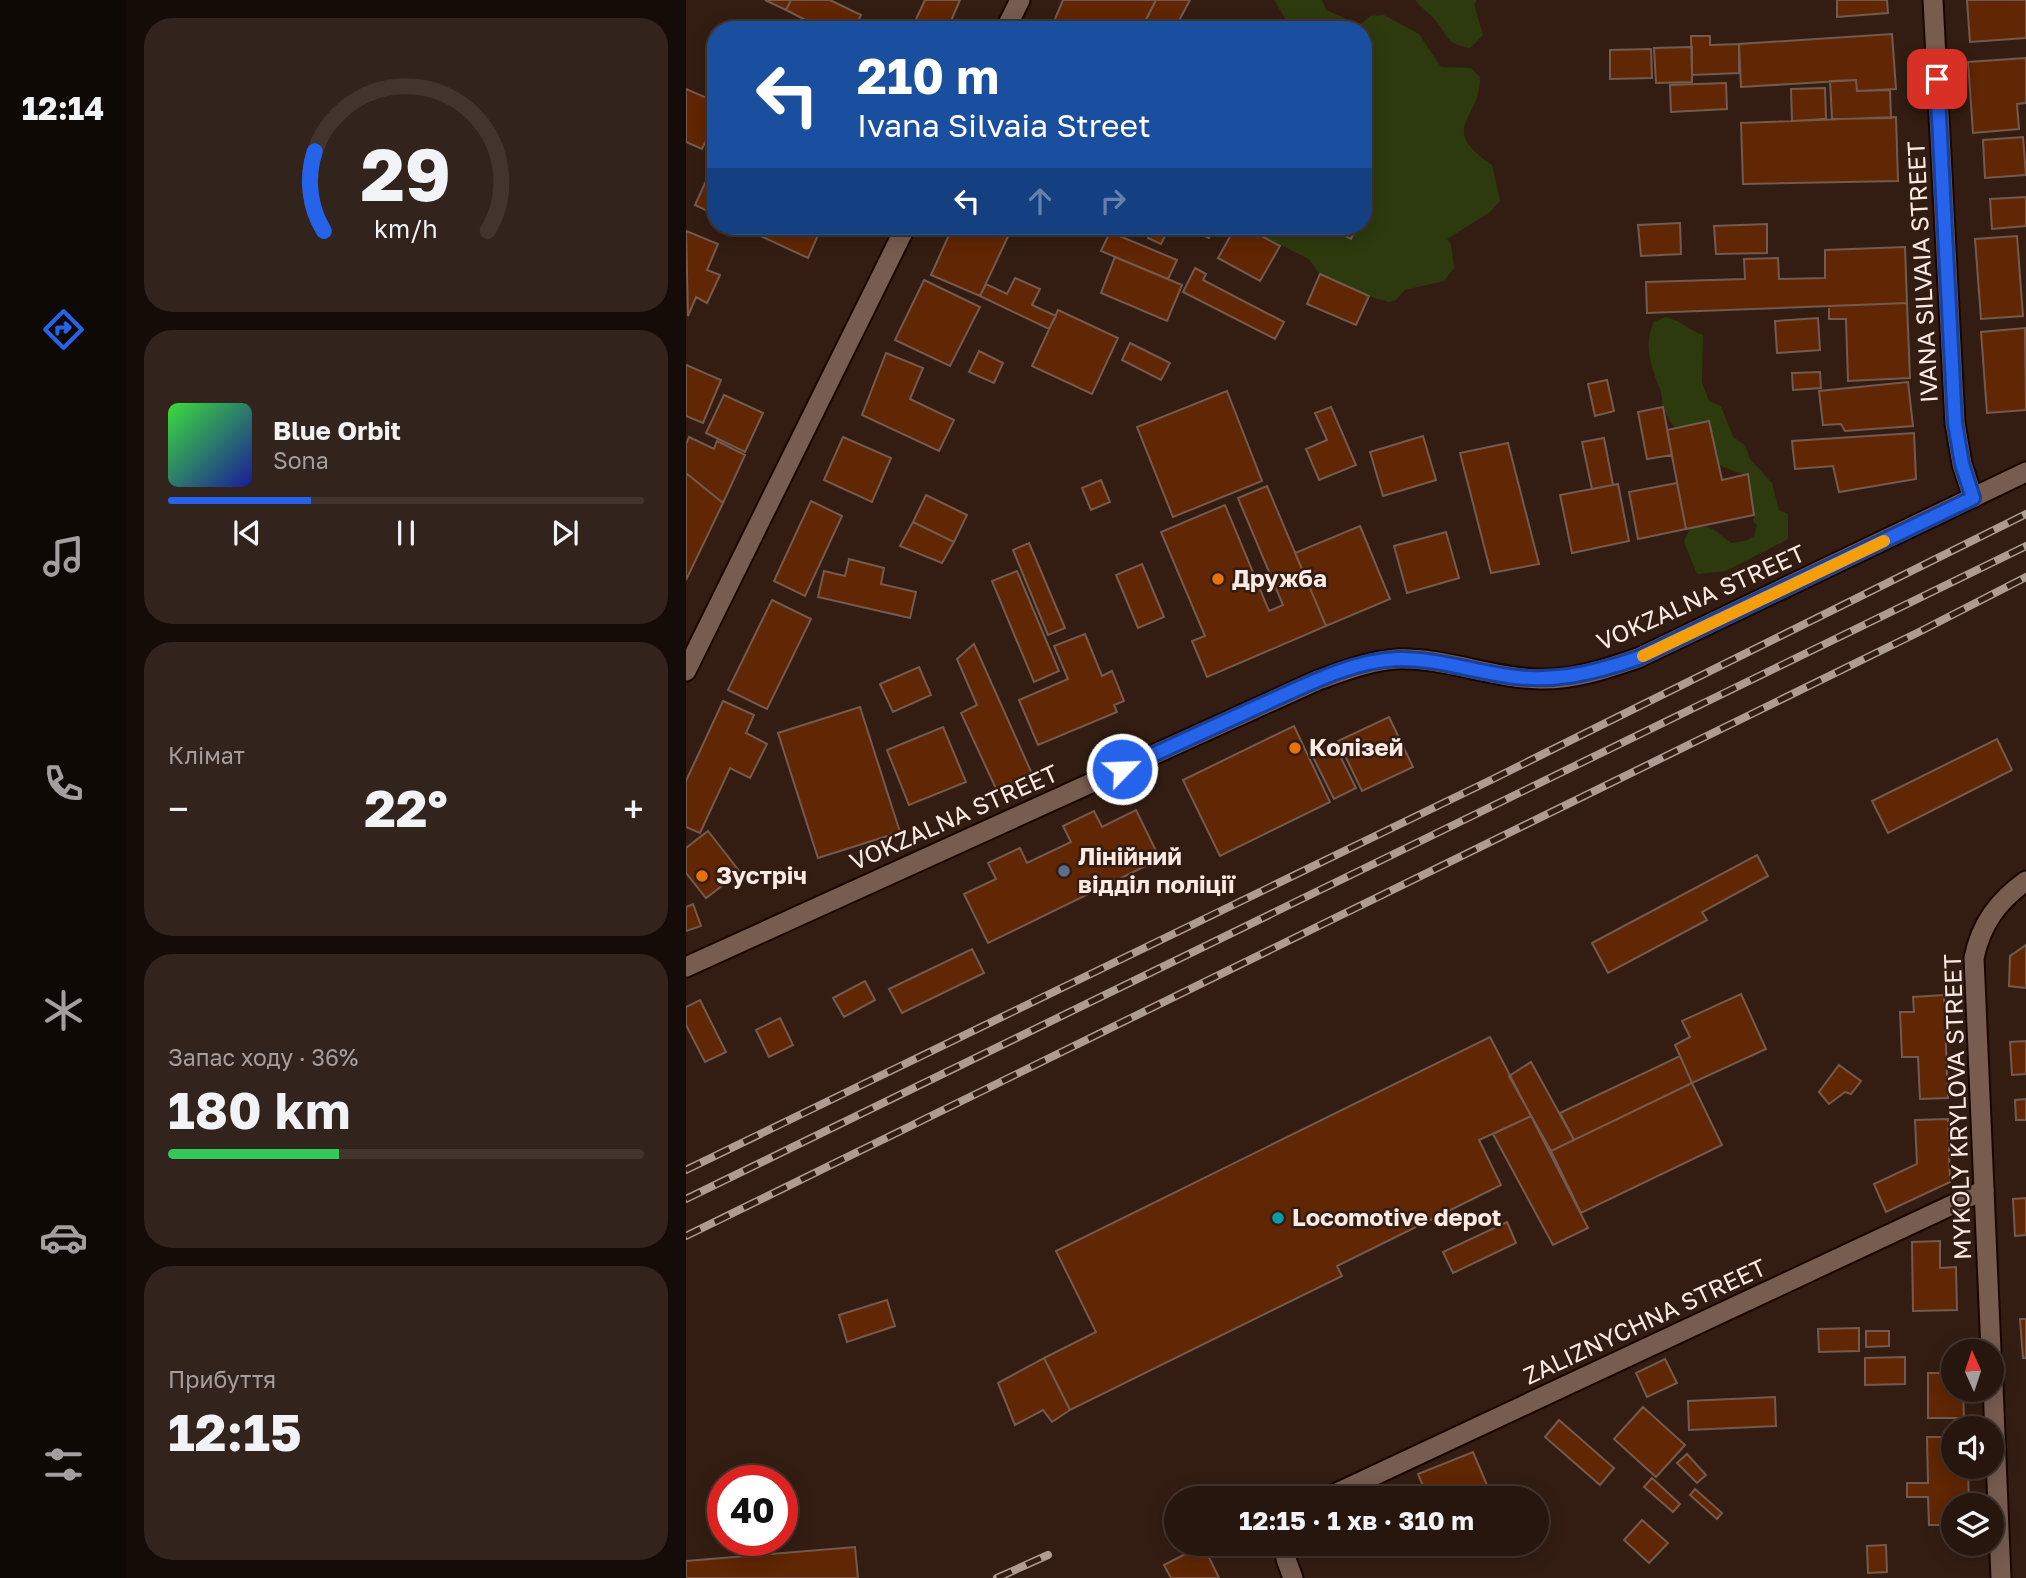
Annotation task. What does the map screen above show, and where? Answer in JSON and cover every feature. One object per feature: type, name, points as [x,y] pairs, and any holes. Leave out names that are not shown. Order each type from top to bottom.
[{"type":"street","points":[[1010,21],[1020,0]]},
{"type":"street","name":"IVANA SILVAIA STREET","points":[[1933,0],[1955,423],[1962,464],[1973,498]]},
{"type":"street","points":[[686,671],[902,235]]},
{"type":"street","name":"VOKZALNA STREET","points":[[686,967],[1318,680],[1363,664],[1396,659],[1434,662],[1540,680],[1605,669],[1638,658],[2026,471]]},
{"type":"street","name":"MYKOLY KRYLOVA STREET","points":[[1990,1339],[1973,958],[1979,934],[1992,913],[2026,881]]},
{"type":"street","name":"ZALIZNYCHNA STREET","points":[[1352,1486],[1984,1189]]},
{"type":"street","points":[[1994,1402],[2001,1578]]},
{"type":"street","points":[[1286,1556],[1293,1578]]},
{"type":"green space","points":[[1274,0],[1322,0],[1326,10],[1351,21],[1287,21]]},
{"type":"green space","points":[[1415,0],[1477,0],[1474,4],[1483,35],[1470,48],[1456,44],[1448,39],[1434,18]]},
{"type":"green space","points":[[1384,15],[1419,34],[1441,67],[1471,68],[1480,77],[1479,92],[1465,123],[1464,132],[1475,152],[1492,165],[1500,201],[1490,212],[1447,239],[1451,244],[1454,268],[1444,281],[1405,290],[1396,300],[1389,302],[1320,274],[1309,259],[1263,235],[1372,235],[1372,21],[1364,21],[1370,16]]},
{"type":"green space","points":[[1665,317],[1703,335],[1702,382],[1709,401],[1721,406],[1733,437],[1745,445],[1750,459],[1772,483],[1779,510],[1788,514],[1788,539],[1726,571],[1697,574],[1684,542],[1690,528],[1697,527],[1713,530],[1731,543],[1746,541],[1754,536],[1757,525],[1753,522],[1748,475],[1723,467],[1699,452],[1678,432],[1664,410],[1651,364],[1649,339],[1654,322]]},
{"type":"building","points":[[765,0],[791,0],[786,10]]},
{"type":"building","points":[[791,0],[830,0],[861,15],[858,21],[807,21],[786,10]]},
{"type":"building","points":[[925,0],[960,0],[951,21],[915,21]]},
{"type":"building","points":[[1063,0],[1156,0],[1146,21],[1054,21]]},
{"type":"building","points":[[1156,0],[1190,0],[1179,21],[1145,21]]},
{"type":"building","points":[[1837,0],[1887,0],[1888,13],[1837,17]]},
{"type":"building","points":[[1967,0],[2026,0],[2026,38],[1970,42]]},
{"type":"building","points":[[1892,34],[1896,89],[1857,91],[1856,80],[1741,87],[1739,44]]},
{"type":"building","points":[[1691,36],[1710,36],[1710,45],[1739,44],[1739,73],[1692,75]]},
{"type":"building","points":[[1692,47],[1692,82],[1656,83],[1654,48]]},
{"type":"building","points":[[1651,49],[1652,78],[1610,79],[1610,50]]},
{"type":"building","points":[[2026,58],[2026,103],[2017,104],[2019,129],[1973,133],[1968,62]]},
{"type":"building","points":[[1856,80],[1857,91],[1890,90],[1891,118],[1832,119],[1830,81]]},
{"type":"building","points":[[1726,83],[1727,109],[1671,112],[1670,85]]},
{"type":"building","points":[[1825,88],[1826,119],[1792,121],[1791,89]]},
{"type":"building","points":[[686,89],[707,98],[707,139],[702,149],[686,142]]},
{"type":"building","points":[[1896,117],[1898,181],[1743,184],[1741,123]]},
{"type":"building","points":[[2023,137],[2026,175],[1985,178],[1983,140]]},
{"type":"building","points":[[707,179],[707,211],[695,205]]},
{"type":"building","points":[[2026,197],[2026,226],[1992,229],[1990,199]]},
{"type":"building","points":[[1680,223],[1681,254],[1641,256],[1638,225]]},
{"type":"building","points":[[1767,224],[1767,253],[1716,254],[1714,226]]},
{"type":"building","points":[[686,231],[718,244],[707,270],[720,275],[707,303],[696,297],[688,316]]},
{"type":"building","points":[[758,235],[818,235],[808,258]]},
{"type":"building","points":[[949,235],[1009,235],[980,296],[931,275]]},
{"type":"building","points":[[1109,235],[1117,235],[1177,260],[1168,279],[1101,251]]},
{"type":"building","points":[[1150,235],[1166,235],[1161,244],[1148,238]]},
{"type":"building","points":[[1231,235],[1260,235],[1280,246],[1260,281],[1218,258]]},
{"type":"building","points":[[2017,236],[2023,316],[1981,319],[1975,239]]},
{"type":"building","points":[[1905,247],[1907,303],[1647,313],[1646,282],[1745,279],[1744,259],[1778,258],[1779,279],[1825,278],[1825,250]]},
{"type":"building","points":[[1115,257],[1182,285],[1167,321],[1101,293]]},
{"type":"building","points":[[1195,268],[1206,274],[1203,280],[1284,322],[1275,339],[1183,292]]},
{"type":"building","points":[[1320,274],[1369,296],[1356,325],[1307,304]]},
{"type":"building","points":[[1015,278],[1040,289],[1032,305],[1056,316],[1049,329],[980,296],[986,284],[1007,294]]},
{"type":"building","points":[[924,280],[980,307],[950,366],[895,340]]},
{"type":"building","points":[[1907,303],[1910,378],[1848,381],[1846,319],[1829,319],[1829,306]]},
{"type":"building","points":[[1058,310],[1118,338],[1092,394],[1032,366]]},
{"type":"building","points":[[1818,318],[1820,350],[1777,353],[1775,321]]},
{"type":"building","points":[[2025,328],[2026,410],[1987,413],[1981,332]]},
{"type":"building","points":[[1130,343],[1170,363],[1161,380],[1122,360]]},
{"type":"building","points":[[979,351],[1003,363],[994,383],[969,372]]},
{"type":"building","points":[[886,353],[923,368],[910,399],[954,420],[939,451],[862,415]]},
{"type":"building","points":[[686,365],[721,380],[703,423],[686,416]]},
{"type":"building","points":[[1820,372],[1821,388],[1793,390],[1792,373]]},
{"type":"building","points":[[1607,380],[1614,411],[1595,416],[1588,384]]},
{"type":"building","points":[[1908,382],[1913,426],[1845,431],[1841,424],[1823,425],[1819,391]]},
{"type":"building","points":[[1227,391],[1262,481],[1173,517],[1137,427]]},
{"type":"building","points":[[724,395],[763,413],[745,452],[706,433]]},
{"type":"building","points":[[1331,407],[1356,465],[1319,480],[1306,449],[1327,440],[1315,413]]},
{"type":"building","points":[[1663,407],[1672,455],[1647,459],[1638,412]]},
{"type":"building","points":[[1709,421],[1722,480],[1748,474],[1754,515],[1686,529],[1667,430]]},
{"type":"building","points":[[1914,433],[1916,479],[1839,492],[1833,466],[1795,469],[1792,441]]},
{"type":"building","points":[[1423,436],[1436,480],[1383,496],[1370,452]]},
{"type":"building","points":[[689,437],[714,449],[717,441],[745,455],[723,503],[686,473],[686,444]]},
{"type":"building","points":[[843,437],[891,458],[872,502],[824,480]]},
{"type":"building","points":[[1604,438],[1613,485],[1592,489],[1582,442]]},
{"type":"building","points":[[1508,443],[1539,564],[1491,573],[1460,453]]},
{"type":"building","points":[[686,473],[723,503],[686,580]]},
{"type":"building","points":[[1101,480],[1110,502],[1091,510],[1082,488]]},
{"type":"building","points":[[1677,483],[1686,529],[1638,539],[1629,492]]},
{"type":"building","points":[[1618,484],[1629,541],[1572,553],[1560,495]]},
{"type":"building","name":"Дружба","points":[[1267,486],[1326,626],[1207,677],[1192,641],[1205,636],[1161,532],[1225,505],[1269,611],[1283,605],[1238,498]]},
{"type":"building","points":[[926,495],[967,515],[954,542],[913,522]]},
{"type":"building","points":[[811,501],[842,516],[805,596],[774,581]]},
{"type":"building","points":[[913,522],[954,542],[942,563],[900,546]]},
{"type":"building","points":[[1360,526],[1390,599],[1326,626],[1295,553]]},
{"type":"building","points":[[1446,532],[1459,578],[1407,593],[1394,546]]},
{"type":"building","points":[[1029,543],[1065,628],[1048,635],[1013,550]]},
{"type":"building","points":[[849,559],[884,568],[881,584],[916,592],[910,618],[818,597],[824,571],[845,576]]},
{"type":"building","points":[[1142,564],[1164,617],[1138,628],[1116,575]]},
{"type":"building","points":[[1017,571],[1059,671],[1034,682],[992,581]]},
{"type":"building","points":[[772,600],[811,619],[767,709],[728,690]]},
{"type":"building","points":[[1085,634],[1102,676],[1112,671],[1124,701],[1114,705],[1117,712],[1038,745],[1019,700],[1068,679],[1054,646]]},
{"type":"building","points":[[974,644],[1033,776],[998,793],[961,713],[977,705],[957,659]]},
{"type":"building","points":[[919,667],[931,695],[893,712],[880,684]]},
{"type":"building","points":[[723,701],[754,715],[746,733],[767,744],[750,778],[730,768],[700,833],[686,827],[686,781]]},
{"type":"building","points":[[860,707],[900,832],[818,858],[778,733]]},
{"type":"building","points":[[1389,717],[1413,767],[1362,791],[1338,741]]},
{"type":"building","points":[[1294,726],[1330,802],[1220,856],[1183,780]]},
{"type":"building","points":[[943,727],[966,782],[909,805],[887,750]]},
{"type":"building","points":[[1997,739],[2012,770],[1888,833],[1872,801]]},
{"type":"building","points":[[1334,744],[1356,788],[1334,799],[1312,755]]},
{"type":"building","name":"Лінійний відділ поліції","points":[[1136,810],[1160,859],[988,943],[964,894],[996,879],[988,863],[1020,848],[1027,863],[1071,842],[1063,826],[1094,811],[1102,827]]},
{"type":"building","points":[[708,831],[740,872],[706,898],[686,873],[686,848]]},
{"type":"building","points":[[1757,855],[1768,876],[1702,912],[1707,920],[1608,973],[1592,943]]},
{"type":"building","points":[[693,904],[701,926],[686,931],[686,907]]},
{"type":"building","points":[[2026,945],[2026,988],[2009,986],[2010,956]]},
{"type":"building","points":[[972,949],[984,973],[902,1013],[889,989]]},
{"type":"building","points":[[865,981],[875,1000],[844,1017],[833,998]]},
{"type":"building","points":[[1741,994],[1766,1049],[1692,1083],[1675,1045],[1690,1037],[1682,1021]]},
{"type":"building","points":[[1944,995],[1948,1098],[1920,1099],[1918,1057],[1902,1057],[1900,1012],[1914,1012],[1913,997]]},
{"type":"building","points":[[700,1000],[726,1052],[705,1062],[686,1025],[686,1007]]},
{"type":"building","points":[[780,1018],[793,1045],[769,1057],[756,1030]]},
{"type":"building","name":"Locomotive depot","points":[[1490,1037],[1531,1116],[1479,1140],[1501,1185],[1337,1266],[1342,1276],[1070,1410],[1044,1358],[1096,1332],[1056,1251]]},
{"type":"building","points":[[2026,1041],[2026,1074],[2012,1075],[2010,1042]]},
{"type":"building","points":[[1680,1056],[1692,1083],[1574,1140],[1560,1113]]},
{"type":"building","points":[[1531,1062],[1574,1140],[1551,1151],[1509,1076]]},
{"type":"building","points":[[1839,1065],[1861,1081],[1851,1094],[1845,1092],[1829,1104],[1819,1092]]},
{"type":"building","points":[[1692,1083],[1722,1145],[1581,1213],[1551,1151]]},
{"type":"building","points":[[2026,1099],[2026,1120],[2016,1120],[2015,1100]]},
{"type":"building","points":[[1531,1116],[1588,1228],[1553,1245],[1493,1134]]},
{"type":"building","points":[[1948,1119],[1950,1182],[1886,1212],[1874,1184],[1917,1164],[1915,1120]]},
{"type":"building","points":[[2026,1198],[2026,1235],[2015,1236],[2013,1199]]},
{"type":"building","points":[[1507,1222],[1516,1243],[1453,1273],[1443,1252]]},
{"type":"building","points":[[1940,1241],[1940,1268],[1956,1267],[1957,1310],[1913,1311],[1912,1242]]},
{"type":"building","points":[[887,1300],[895,1326],[847,1342],[839,1315]]},
{"type":"building","points":[[2020,1319],[2026,1319],[2026,1358],[2023,1358]]},
{"type":"building","points":[[1859,1328],[1859,1351],[1819,1352],[1818,1329]]},
{"type":"building","points":[[1866,1331],[1889,1331],[1889,1346],[1866,1347]]},
{"type":"building","points":[[1905,1357],[1905,1384],[1865,1385],[1865,1358]]},
{"type":"building","points":[[1044,1358],[1070,1410],[1052,1422],[1043,1410],[1015,1425],[998,1383]]},
{"type":"building","points":[[1665,1359],[1677,1383],[1647,1397],[1636,1373]]},
{"type":"building","points":[[1928,1373],[1941,1373],[1941,1402],[1963,1402],[1964,1416],[1928,1418]]},
{"type":"building","points":[[1775,1397],[1776,1426],[1689,1430],[1688,1401]]},
{"type":"building","points":[[1643,1407],[1685,1445],[1656,1477],[1614,1439]]},
{"type":"building","points":[[1559,1420],[1614,1468],[1600,1485],[1545,1437]]},
{"type":"building","points":[[1927,1437],[1941,1437],[1941,1479],[1968,1479],[1969,1493],[1941,1493],[1941,1525],[1929,1525],[1928,1497],[1907,1497],[1907,1483],[1928,1483]]},
{"type":"building","points":[[1473,1452],[1487,1486],[1423,1486],[1418,1474]]},
{"type":"building","points":[[1687,1454],[1706,1475],[1697,1483],[1677,1463]]},
{"type":"building","points":[[1652,1478],[1680,1504],[1673,1512],[1644,1487]]},
{"type":"building","points":[[1695,1489],[1722,1513],[1717,1519],[1690,1495]]},
{"type":"building","points":[[1642,1520],[1668,1543],[1649,1563],[1624,1540]]},
{"type":"building","points":[[1886,1545],[1887,1572],[1868,1573],[1867,1546]]},
{"type":"building","points":[[855,1547],[858,1578],[686,1578],[686,1561],[746,1556],[798,1556],[798,1552]]},
{"type":"building","points":[[1182,1556],[1208,1556],[1219,1578],[1171,1578],[1164,1565]]},
{"type":"railway","points":[[686,1170],[1493,779],[2026,514]]},
{"type":"railway","points":[[686,1199],[2026,546]]},
{"type":"railway","points":[[686,1236],[1919,632],[2026,577]]},
{"type":"railway","points":[[997,1578],[1048,1555]]},
{"type":"slow traffic","points":[[1643,656],[1884,541]]},
{"type":"place","name":"Дружба","points":[[1218,579]]},
{"type":"place","name":"Колізей","points":[[1295,748]]},
{"type":"place","name":"Лінійний відділ поліції","points":[[1064,871]]},
{"type":"place","name":"Зустріч","points":[[702,876]]},
{"type":"place","name":"Locomotive depot","points":[[1278,1218]]},
{"type":"route","points":[[1122,769],[1318,680],[1363,664],[1396,659],[1434,662],[1540,680],[1605,669],[1638,658],[1973,498],[1962,464],[1955,423],[1937,79]]}]
